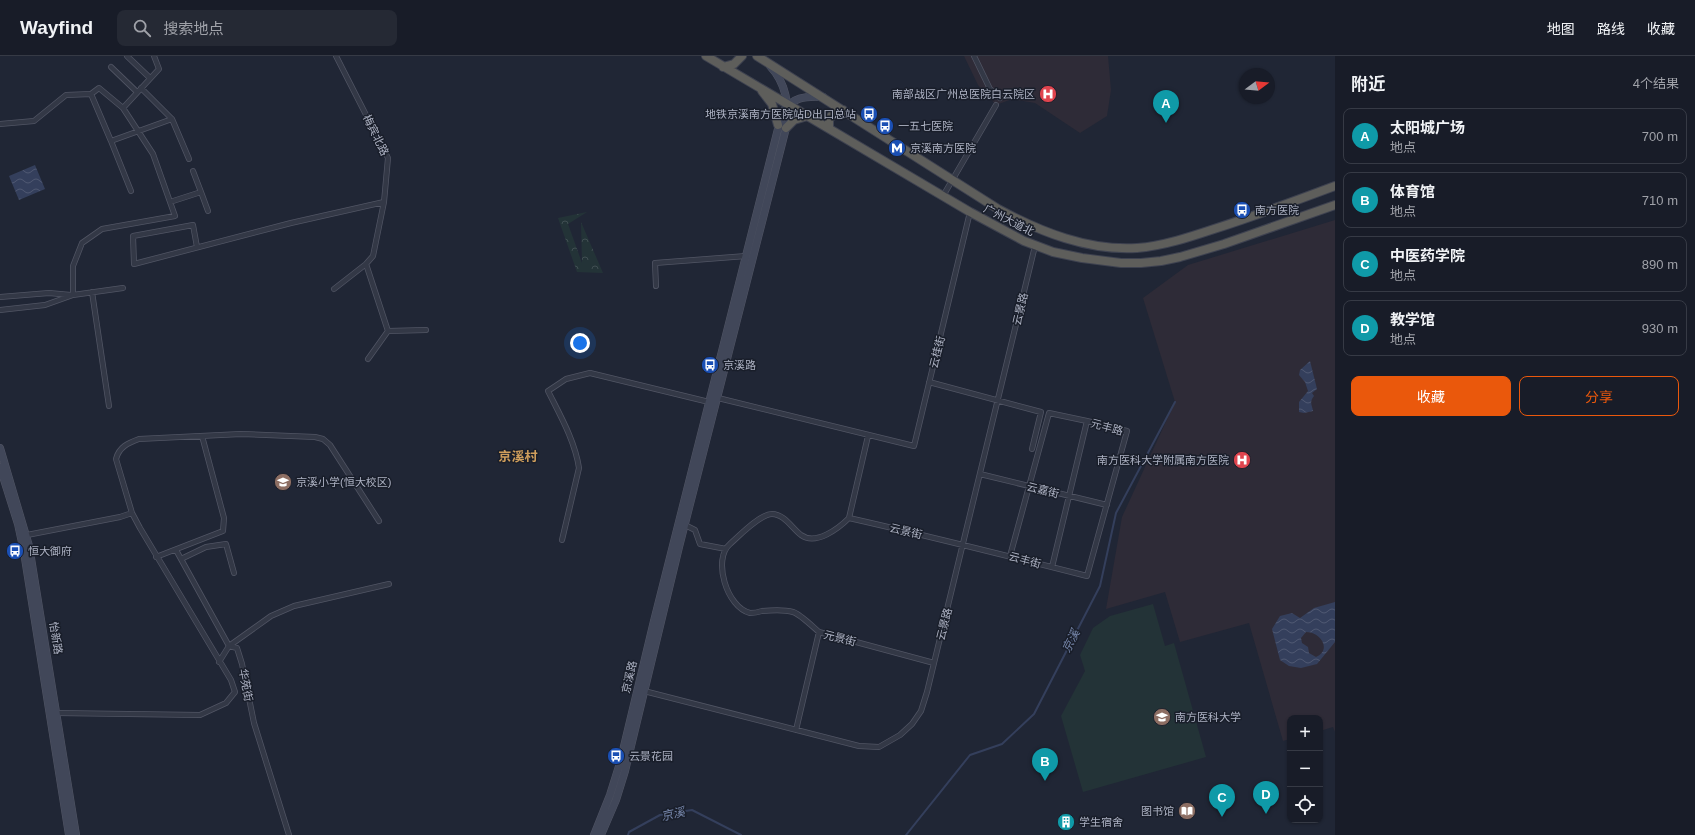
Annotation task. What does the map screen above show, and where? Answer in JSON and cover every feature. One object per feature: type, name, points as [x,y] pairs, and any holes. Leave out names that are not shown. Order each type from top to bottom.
[{"type":"highway","name":"广州大道北","points":[[706,56],[970,212],[1035,246],[1052,252],[1097,260],[1131,263],[1154,262],[1180,257],[1213,247],[1335,205]]},
{"type":"highway","points":[[723,67],[738,61],[742,56]]},
{"type":"highway","name":"广州大道北","points":[[760,58],[1011,216],[1051,234],[1094,245],[1136,248],[1195,236],[1335,186]]},
{"type":"highway","points":[[754,84],[772,104],[782,127],[794,120],[807,116]]},
{"type":"highway","points":[[829,128],[829,120],[833,113],[843,110]]},
{"type":"main road","name":"京溪路","points":[[594,835],[610,795],[620,763],[654,621],[746,256],[788,104],[780,78],[760,58]]},
{"type":"main road","points":[[788,104],[806,97],[823,97]]},
{"type":"main road","name":"京溪路","points":[[601,835],[621,785],[718,398],[782,127]]},
{"type":"main road","name":"怡新路","points":[[0,448],[27,534],[76,835]]},
{"type":"main road","name":"怡新路","points":[[0,468],[18,524],[24,552],[69,835]]},
{"type":"street","points":[[127,56],[150,78]]},
{"type":"street","points":[[123,108],[159,69],[154,56]]},
{"type":"street","name":"梅宾北路","points":[[336,56],[388,158],[384,202],[374,256],[366,264]]},
{"type":"street","points":[[974,56],[990,89],[1000,98]]},
{"type":"street","points":[[111,67],[172,119],[189,159]]},
{"type":"street","points":[[0,124],[34,121],[66,95],[91,94],[99,88],[123,108],[153,154],[175,216],[102,229],[82,243],[73,266],[73,295]]},
{"type":"street","points":[[91,94],[131,191]]},
{"type":"street","points":[[943,196],[996,105]]},
{"type":"street","points":[[111,141],[172,119]]},
{"type":"street","points":[[193,171],[208,211]]},
{"type":"street","points":[[170,202],[201,192]]},
{"type":"street","points":[[197,247],[193,225],[133,236],[134,264],[291,223],[384,202]]},
{"type":"street","name":"云桂街","points":[[718,398],[868,436],[914,446],[970,212]]},
{"type":"street","name":"云景路","points":[[644,691],[859,746],[879,747],[891,741],[912,724],[921,711],[934,663],[1035,246]]},
{"type":"street","points":[[656,286],[655,263],[746,256]]},
{"type":"street","points":[[334,289],[366,264],[388,331]]},
{"type":"street","points":[[0,310],[45,305],[73,295],[123,288]]},
{"type":"street","points":[[92,292],[109,406]]},
{"type":"street","points":[[0,297],[49,293],[73,295]]},
{"type":"street","points":[[388,331],[426,330]]},
{"type":"street","points":[[368,359],[388,331]]},
{"type":"street","points":[[562,540],[578,468],[577,458],[562,420],[548,391],[566,379],[590,373],[709,402]]},
{"type":"street","points":[[929,382],[1041,412],[1032,449]]},
{"type":"street","points":[[1010,556],[1049,413],[1087,421]]},
{"type":"street","name":"元丰路","points":[[1052,567],[1087,421],[1127,431],[1087,576]]},
{"type":"street","points":[[56,713],[192,716],[204,714],[226,703],[235,692],[230,680],[156,557],[132,513],[116,459],[119,452],[126,444],[138,440],[258,434],[316,437],[323,439],[330,445],[379,521]]},
{"type":"street","points":[[156,557],[223,531],[224,518],[202,436]]},
{"type":"street","points":[[819,632],[794,612],[774,610],[750,613],[739,606],[732,598],[726,586],[722,572],[723,553],[763,516],[772,514],[782,517],[802,536],[813,538],[824,536],[843,524],[849,518],[868,436]]},
{"type":"street","name":"云嘉街","points":[[980,474],[1107,505]]},
{"type":"street","points":[[27,534],[120,517],[132,513]]},
{"type":"street","name":"云景街","points":[[849,518],[963,544]]},
{"type":"street","points":[[685,525],[695,530],[700,544],[726,549]]},
{"type":"street","points":[[181,559],[206,547],[226,544],[234,573]]},
{"type":"street","name":"云丰街","points":[[963,544],[1087,576]]},
{"type":"street","name":"华苑街","points":[[176,550],[229,646],[237,648],[242,664],[254,723],[289,835]]},
{"type":"street","points":[[219,662],[229,646],[271,616],[294,606],[389,584]]},
{"type":"street","name":"元景街","points":[[796,730],[819,632],[934,663]]},
{"type":"shaded area","name":"南部战区广州总医院白云院区","points":[[964,56],[1108,56],[1111,90],[1107,116],[1080,133],[1035,103],[1012,99],[996,105],[978,85]]},
{"type":"shaded area","name":"南方医科大学附属南方医院","points":[[1335,220],[1335,732],[1333,727],[1323,730],[1323,715],[1287,715],[1287,740],[1283,741],[1249,623],[1180,642],[1165,592],[1106,609],[1122,517],[1175,402],[1143,298],[1188,265]]},
{"type":"green space","points":[[587,212],[568,224],[582,263],[581,222],[603,273],[577,272],[558,218]]},
{"type":"green space","points":[[1153,604],[1165,646],[1174,643],[1206,757],[1083,792],[1061,716],[1085,671],[1080,655],[1093,628],[1110,616]]},
{"type":"water","points":[[35,165],[45,189],[19,200],[9,176]]},
{"type":"water","points":[[1310,361],[1317,389],[1312,393],[1314,396],[1311,402],[1313,411],[1304,413],[1299,412],[1299,402],[1308,391],[1305,382],[1299,375],[1300,370]]},
{"type":"water","points":[[1335,602],[1335,642],[1317,664],[1301,668],[1289,666],[1280,660],[1272,629],[1280,616],[1292,613],[1300,618],[1314,608]],"holes":[[[1306,632],[1320,638],[1324,646],[1321,654],[1316,657],[1309,653],[1308,647],[1302,643],[1301,638]]]},
{"type":"waterway","name":"京溪","points":[[906,835],[970,755],[1002,744],[1034,714],[1100,586],[1116,513],[1175,402]]},
{"type":"waterway","name":"京溪","points":[[628,835],[629,832],[660,815],[692,810],[741,835]]},
{"type":"place","name":"南部战区广州总医院白云院区","points":[[1048,94]]},
{"type":"place","name":"地铁京溪南方医院站D出口总站","points":[[869,114]]},
{"type":"place","name":"太阳城广场","points":[[1166,123]]},
{"type":"place","name":"一五七医院","points":[[885,126]]},
{"type":"place","name":"京溪南方医院","points":[[897,148]]},
{"type":"place","name":"南方医院","points":[[1242,210]]},
{"type":"place","name":"京溪路","points":[[710,365]]},
{"type":"place","name":"南方医科大学附属南方医院","points":[[1242,460]]},
{"type":"place","name":"京溪小学(恒大校区)","points":[[283,482]]},
{"type":"place","name":"恒大御府","points":[[15,551]]},
{"type":"place","name":"南方医科大学","points":[[1162,717]]},
{"type":"place","name":"云景花园","points":[[616,756]]},
{"type":"place","name":"体育馆","points":[[1045,781]]},
{"type":"place","name":"图书馆","points":[[1187,811]]},
{"type":"place","name":"教学馆","points":[[1266,814]]},
{"type":"place","name":"中医药学院","points":[[1222,817]]},
{"type":"place","name":"学生宿舍","points":[[1066,822]]},
{"type":"district","name":"京溪村","points":[[518,456]]}]
